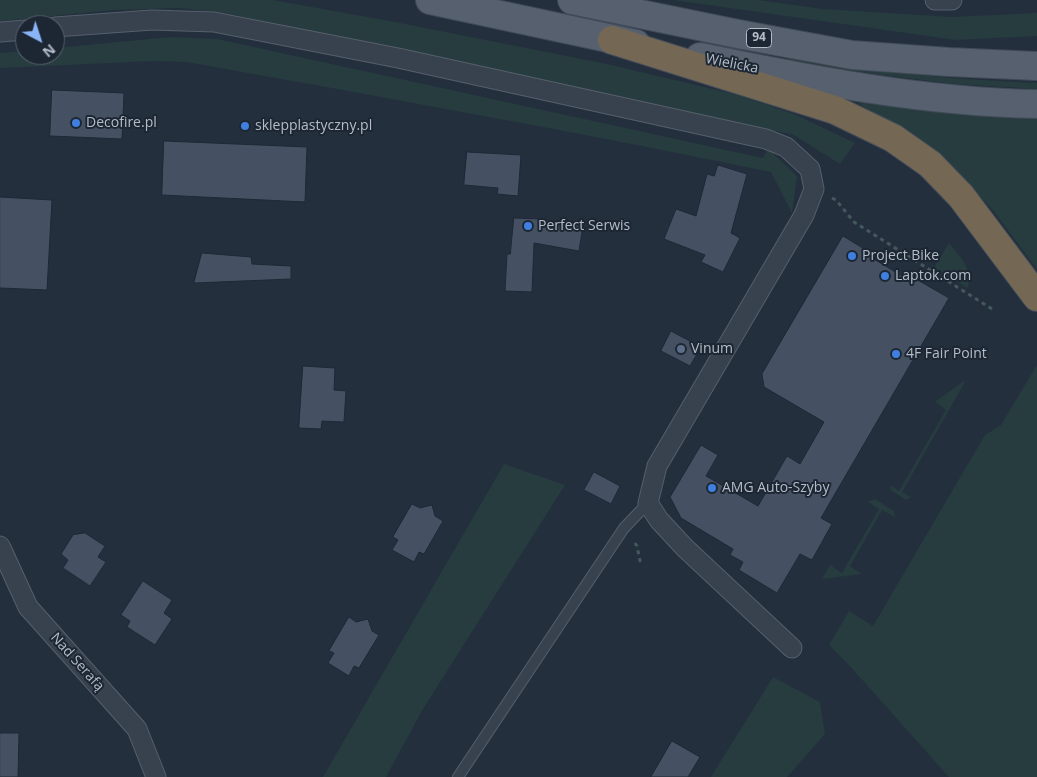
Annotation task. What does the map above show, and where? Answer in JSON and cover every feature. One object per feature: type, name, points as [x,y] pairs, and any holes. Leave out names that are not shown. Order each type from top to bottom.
[{"type":"highway","points":[[612,40],[835,110],[894,138],[930,164],[961,196],[1037,297]]},
{"type":"main road","name":"Wielicka","points":[[430,0],[612,40],[808,79],[916,95],[1037,104]]},
{"type":"main road","name":"94","points":[[572,0],[852,55],[1037,66]]},
{"type":"street","points":[[935,0],[952,0]]},
{"type":"street","points":[[65,27],[152,20],[214,22],[408,60],[766,138],[786,147],[810,169],[814,189],[804,216],[657,466],[648,503],[659,520],[686,548],[792,648]]},
{"type":"street","points":[[0,32],[15,31]]},
{"type":"street","name":"Nad Serafą","points":[[0,546],[28,607],[137,730],[156,777]]},
{"type":"lane","points":[[458,777],[624,528],[648,503]]},
{"type":"path","points":[[836,200],[854,222],[992,309]]},
{"type":"green space","points":[[0,0],[273,0],[607,64],[734,94],[794,114],[855,143],[840,164],[794,135],[225,13],[178,8],[114,10],[62,15],[15,15],[15,20],[0,21]]},
{"type":"green space","points":[[674,0],[758,0],[823,9],[952,17],[1037,13],[1037,36],[956,40]]},
{"type":"green space","points":[[171,37],[217,39],[763,158],[768,149],[797,176],[792,213],[771,172],[406,102],[187,62],[154,61],[0,68],[0,53],[15,52],[15,65],[65,65],[65,47]]},
{"type":"green space","points":[[788,57],[891,72],[1037,83],[1037,89],[955,84],[874,74],[788,60]]},
{"type":"green space","points":[[861,101],[1037,117],[1037,269],[992,209],[956,171],[897,125],[862,106],[859,103]]},
{"type":"green space","points":[[949,243],[962,258],[967,268],[968,288],[934,268]]},
{"type":"green space","points":[[1037,365],[1037,777],[949,777],[829,645],[849,611],[873,626],[985,435],[1001,425]]},
{"type":"green space","points":[[964,381],[902,492],[911,497],[906,500],[891,490],[890,485],[899,491],[946,410],[935,402]]},
{"type":"green space","points":[[504,464],[565,485],[423,709],[386,777],[323,777]]},
{"type":"green space","points":[[875,499],[894,511],[895,517],[882,510],[850,566],[862,574],[822,579],[830,565],[842,573],[879,509],[868,502]]},
{"type":"green space","points":[[773,677],[820,702],[825,734],[787,777],[711,777]]},
{"type":"building","points":[[52,90],[124,93],[122,139],[50,136]]},
{"type":"building","points":[[164,141],[307,147],[305,202],[162,195]]},
{"type":"building","points":[[467,152],[521,155],[518,196],[497,194],[498,188],[464,185]]},
{"type":"building","points":[[718,165],[747,174],[731,233],[740,238],[723,272],[701,262],[705,255],[664,239],[676,209],[696,216],[707,174],[714,176]]},
{"type":"building","points":[[0,197],[52,200],[47,290],[0,288]]},
{"type":"building","points":[[514,218],[541,219],[583,226],[579,251],[534,243],[532,292],[505,291],[507,254],[510,254]]},
{"type":"building","points":[[843,236],[866,250],[864,253],[907,279],[909,275],[949,298],[821,518],[832,524],[812,560],[800,554],[777,593],[739,570],[743,562],[730,555],[733,549],[681,518],[670,497],[701,445],[718,455],[706,476],[758,506],[787,456],[800,464],[824,422],[764,387],[762,374]]},
{"type":"building","points":[[202,253],[251,257],[252,264],[291,266],[291,279],[194,283]]},
{"type":"building","name":"Vinum","points":[[671,331],[701,347],[690,366],[661,351]]},
{"type":"building","points":[[303,366],[335,368],[334,390],[346,391],[344,422],[322,421],[321,429],[299,428]]},
{"type":"building","points":[[594,472],[620,486],[611,504],[584,490]]},
{"type":"building","points":[[412,504],[420,508],[432,505],[435,516],[443,521],[424,554],[419,552],[414,562],[392,550],[398,540],[393,537]]},
{"type":"building","points":[[85,533],[105,546],[98,557],[106,562],[90,586],[63,568],[68,560],[61,554],[73,535]]},
{"type":"building","points":[[143,581],[172,600],[164,613],[172,619],[155,645],[127,627],[130,621],[121,615]]},
{"type":"building","points":[[349,617],[356,622],[368,619],[372,631],[379,635],[359,668],[354,666],[349,676],[328,663],[334,653],[329,651]]},
{"type":"building","points":[[0,733],[19,733],[18,777],[0,777]]},
{"type":"building","points":[[672,741],[700,757],[688,777],[651,777]]},
{"type":"place","name":"Decofire.pl","points":[[76,123]]},
{"type":"place","name":"sklepplastyczny.pl","points":[[245,126]]},
{"type":"place","name":"Perfect Serwis","points":[[528,226]]},
{"type":"place","name":"Project Bike","points":[[852,256]]},
{"type":"place","name":"Laptok.com","points":[[885,276]]},
{"type":"place","name":"Vinum","points":[[681,349]]},
{"type":"place","name":"4F Fair Point","points":[[896,354]]},
{"type":"place","name":"AMG Auto-Szyby","points":[[712,488]]}]
